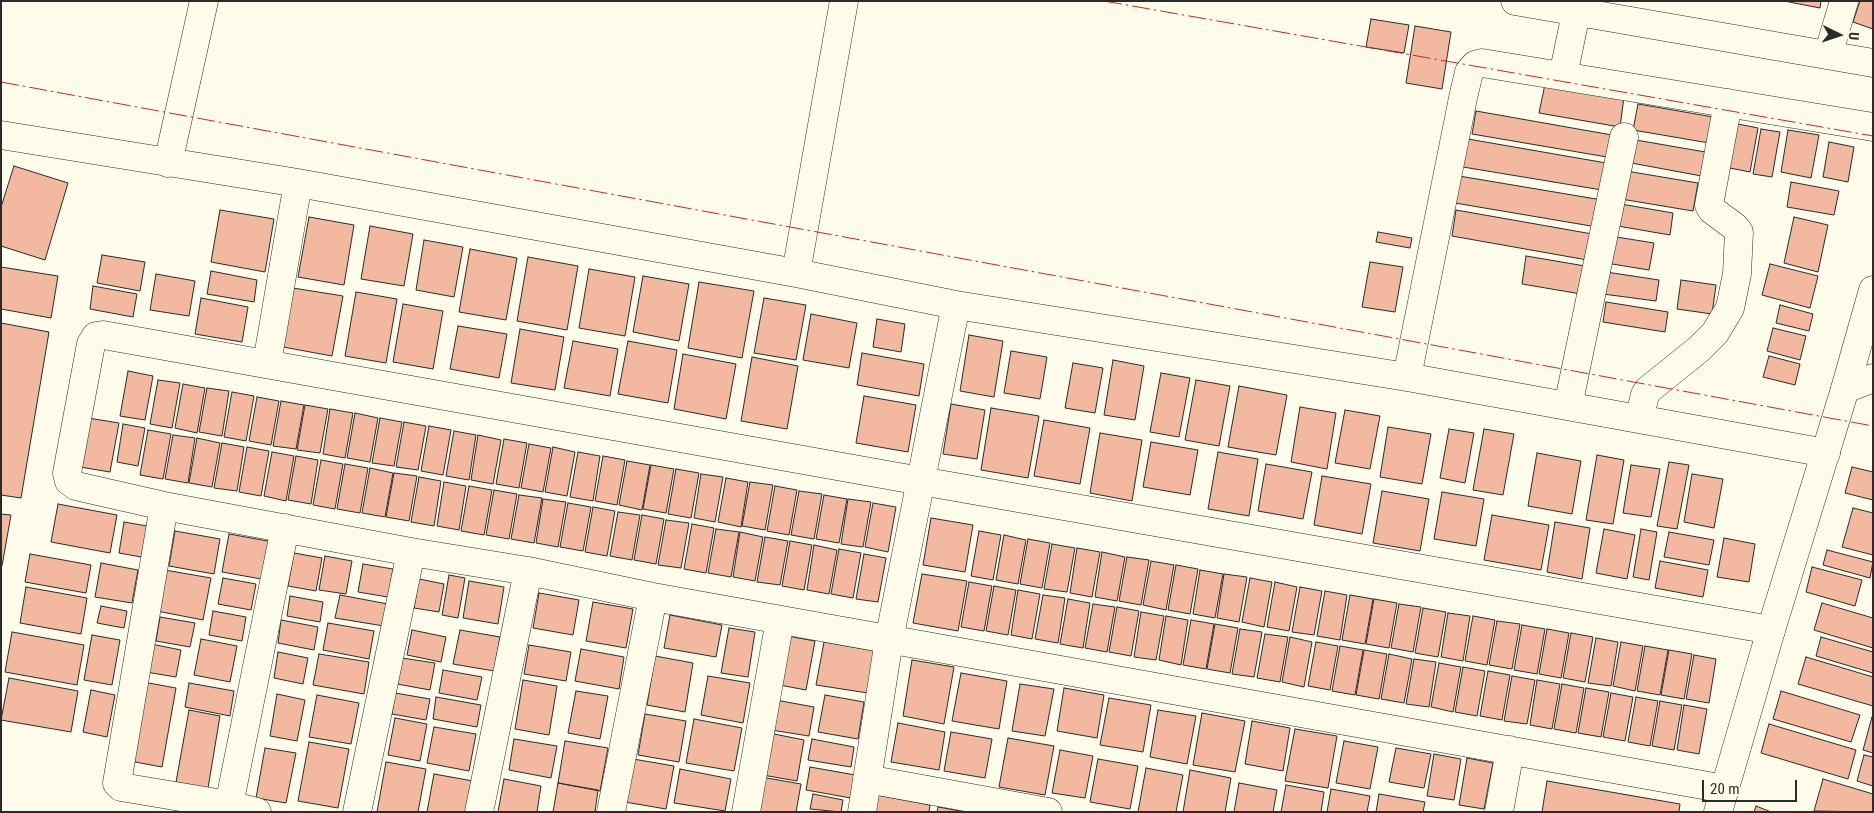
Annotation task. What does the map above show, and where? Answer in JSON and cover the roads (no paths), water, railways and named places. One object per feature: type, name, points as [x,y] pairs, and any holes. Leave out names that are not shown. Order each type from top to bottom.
[{"type":"street","points":[[174,164],[204,1]]},
{"type":"street","points":[[796,273],[844,1]]},
{"type":"street","points":[[1515,1],[1873,63]]},
{"type":"street","points":[[1828,54],[1844,1]]},
{"type":"street","points":[[1563,76],[1576,13]]},
{"type":"street","points":[[1407,377],[1469,72],[1475,65],[1482,63],[1873,127]]},
{"type":"street","points":[[1639,419],[1648,390],[1699,349],[1715,333],[1730,308],[1737,274],[1739,232],[1731,223],[1712,210],[1709,205],[1728,103]]},
{"type":"street","points":[[1,135],[298,183],[796,273],[956,305],[1407,377],[1826,453]]},
{"type":"street","points":[[1568,406],[1624,138]]},
{"type":"street","points":[[268,364],[298,183]]},
{"type":"street","points":[[1771,630],[103,335],[96,336],[91,344],[67,473],[69,481],[76,486],[164,506],[410,552],[528,571],[889,640],[1510,750],[1722,801],[1873,290]]},
{"type":"street","points":[[862,812],[889,640],[956,305]]},
{"type":"street","points":[[1845,389],[1873,378]]},
{"type":"street","points":[[164,506],[117,783],[121,787],[229,805],[257,812]]},
{"type":"street","points":[[229,805],[284,528]]},
{"type":"street","points":[[357,812],[410,552]]},
{"type":"street","points":[[479,812],[528,571]]},
{"type":"street","points":[[611,812],[652,596]]},
{"type":"street","points":[[746,812],[780,620]]},
{"type":"street","points":[[1499,812],[1510,750]]},
{"type":"street","points":[[867,778],[995,807],[1048,812]]}]
